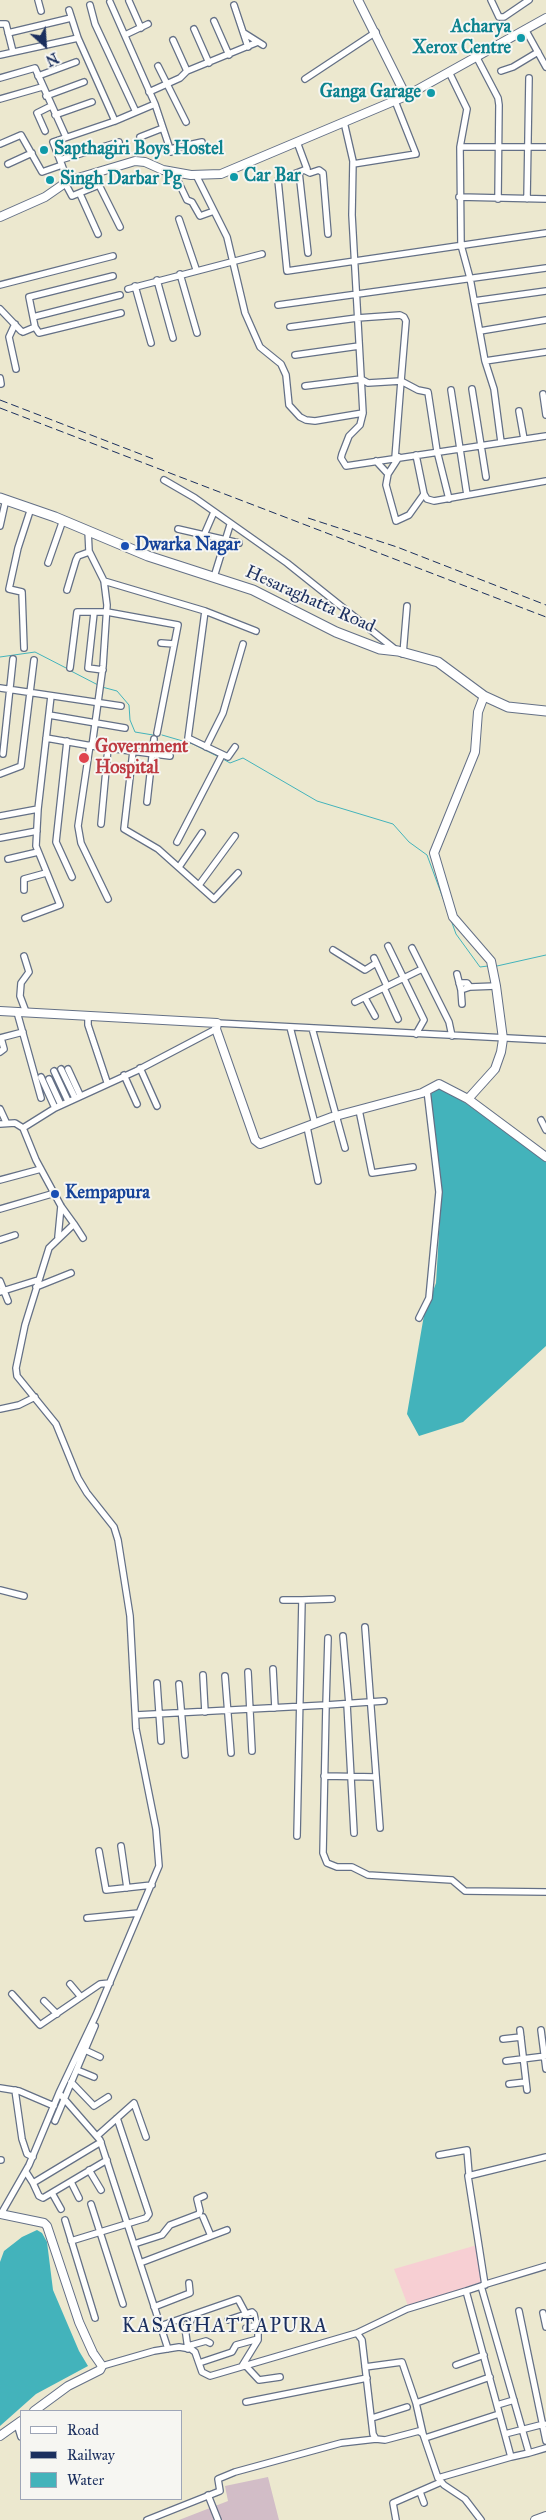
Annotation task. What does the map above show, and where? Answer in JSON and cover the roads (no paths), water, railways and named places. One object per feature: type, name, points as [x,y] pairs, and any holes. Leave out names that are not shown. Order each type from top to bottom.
[{"type":"main road","name":"Hesaraghatta Road","points":[[3,498],[63,520],[148,556],[252,590],[336,632],[380,649],[438,662],[484,696],[508,706],[546,711]]},
{"type":"street","points":[[38,0],[41,11]]},
{"type":"street","points":[[358,0],[376,32],[406,96]]},
{"type":"street","points":[[491,0],[498,17],[504,17],[519,3],[529,0]]},
{"type":"street","points":[[129,1],[141,28]]},
{"type":"street","points":[[110,2],[155,104],[170,151],[202,142]]},
{"type":"street","points":[[90,5],[95,24],[136,112]]},
{"type":"street","points":[[234,5],[248,46]]},
{"type":"street","points":[[69,10],[78,38],[115,121]]},
{"type":"street","points":[[8,33],[71,18]]},
{"type":"street","points":[[0,217],[45,197],[67,182],[135,161],[145,162],[163,170],[196,175],[221,174],[406,96],[546,18]]},
{"type":"street","points":[[214,21],[229,55]]},
{"type":"street","points":[[0,24],[6,23],[13,52]]},
{"type":"street","points":[[125,35],[148,24]]},
{"type":"street","points":[[194,29],[209,63]]},
{"type":"street","points":[[525,29],[546,67]]},
{"type":"street","points":[[305,79],[376,32]]},
{"type":"street","points":[[149,92],[168,84],[187,71],[248,46],[260,44],[244,34]]},
{"type":"street","points":[[0,55],[78,38]]},
{"type":"street","points":[[173,40],[187,71]]},
{"type":"street","points":[[501,71],[513,67],[538,52]]},
{"type":"street","points":[[476,56],[498,98],[498,199]]},
{"type":"street","points":[[38,76],[76,62]]},
{"type":"street","points":[[158,66],[186,122]]},
{"type":"street","points":[[0,78],[35,68],[66,137]]},
{"type":"street","points":[[449,72],[467,109],[460,147],[461,245],[470,278],[485,360],[494,389],[501,442]]},
{"type":"street","points":[[527,199],[529,78]]},
{"type":"street","points":[[46,96],[84,82]]},
{"type":"street","points":[[0,99],[42,87]]},
{"type":"street","points":[[353,164],[416,154],[395,101]]},
{"type":"street","points":[[56,115],[92,102]]},
{"type":"street","points":[[120,227],[99,185],[72,196],[53,142],[115,121],[155,104]]},
{"type":"street","points":[[45,131],[37,113],[51,106]]},
{"type":"street","points":[[344,122],[353,164],[352,215],[363,413],[363,421],[349,436],[341,458],[346,466],[546,436]]},
{"type":"street","points":[[140,137],[163,128]]},
{"type":"street","points":[[0,144],[21,134],[42,172],[119,142]]},
{"type":"street","points":[[297,142],[307,169],[278,180],[287,271],[546,233]]},
{"type":"street","points":[[460,147],[546,147]]},
{"type":"street","points":[[8,164],[32,154]]},
{"type":"street","points":[[301,171],[310,173],[319,170],[323,173],[328,234]]},
{"type":"street","points":[[301,171],[308,253]]},
{"type":"street","points":[[196,175],[228,237],[245,313],[260,347],[281,364],[286,375],[290,405],[294,411],[306,420],[315,421],[363,413]]},
{"type":"street","points":[[178,180],[187,200],[192,202],[200,216],[214,211]]},
{"type":"street","points":[[80,194],[98,234]]},
{"type":"street","points":[[460,197],[546,199]]},
{"type":"street","points":[[179,219],[196,269]]},
{"type":"street","points":[[128,288],[196,269],[262,254]]},
{"type":"street","points":[[0,285],[113,256]]},
{"type":"street","points":[[278,305],[546,268]]},
{"type":"street","points":[[180,274],[197,333]]},
{"type":"street","points":[[113,276],[30,296],[28,299],[35,326],[39,332],[122,313]]},
{"type":"street","points":[[157,280],[173,338]]},
{"type":"street","points":[[135,286],[152,343]]},
{"type":"street","points":[[474,301],[546,291]]},
{"type":"street","points":[[33,317],[120,295]]},
{"type":"street","points":[[0,309],[22,332],[35,326]]},
{"type":"street","points":[[290,327],[357,318],[400,315],[404,317],[406,321],[397,458],[388,474],[386,485],[396,521],[409,515],[424,494]]},
{"type":"street","points":[[480,331],[546,320]]},
{"type":"street","points":[[15,324],[9,337],[16,369]]},
{"type":"street","points":[[295,355],[359,346]]},
{"type":"street","points":[[485,360],[546,352]]},
{"type":"street","points":[[305,386],[361,379],[368,383],[402,381],[418,390],[428,392],[437,451],[449,499]]},
{"type":"street","points":[[472,389],[486,477]]},
{"type":"street","points":[[451,390],[467,495]]},
{"type":"street","points":[[543,394],[546,415]]},
{"type":"street","points":[[519,411],[524,440]]},
{"type":"street","points":[[416,455],[424,494],[427,499],[434,501],[546,481]]},
{"type":"street","points":[[376,461],[388,474]]},
{"type":"street","points":[[164,480],[195,498],[230,525],[287,563],[400,652],[407,606]]},
{"type":"street","points":[[0,526],[3,498]]},
{"type":"street","points":[[24,648],[22,592],[9,589],[18,548],[31,508]]},
{"type":"street","points":[[204,535],[214,512]]},
{"type":"street","points":[[48,563],[63,520]]},
{"type":"street","points":[[214,577],[230,525]]},
{"type":"street","points":[[178,529],[239,544]]},
{"type":"street","points":[[88,530],[89,552],[104,581],[107,612],[101,686],[78,826],[81,843],[108,899]]},
{"type":"street","points":[[67,590],[78,556],[89,552]]},
{"type":"street","points":[[104,581],[205,611],[256,631]]},
{"type":"street","points":[[205,611],[188,738],[221,757],[228,757],[235,747]]},
{"type":"street","points":[[70,668],[77,612],[107,612],[178,625],[152,754],[147,802]]},
{"type":"street","points":[[94,613],[88,668],[103,670]]},
{"type":"street","points":[[161,643],[174,644]]},
{"type":"street","points":[[206,747],[223,713],[243,644]]},
{"type":"street","points":[[3,754],[14,659]]},
{"type":"street","points":[[0,774],[21,766],[34,660]]},
{"type":"street","points":[[0,688],[121,706]]},
{"type":"street","points":[[25,918],[60,905],[38,852],[37,831],[51,696]]},
{"type":"street","points":[[468,1099],[495,1069],[503,1039],[496,986],[492,966],[453,916],[434,854],[475,752],[478,712],[484,696]]},
{"type":"street","points":[[49,715],[125,728]]},
{"type":"street","points":[[46,738],[170,756]]},
{"type":"street","points":[[67,741],[56,842],[72,877]]},
{"type":"street","points":[[101,824],[108,748]]},
{"type":"street","points":[[133,751],[124,829],[158,849],[214,898],[238,873]]},
{"type":"street","points":[[177,842],[221,757]]},
{"type":"street","points":[[0,816],[38,809]]},
{"type":"street","points":[[0,838],[37,831]]},
{"type":"street","points":[[179,867],[202,833]]},
{"type":"street","points":[[199,885],[235,836]]},
{"type":"street","points":[[8,859],[38,852]]},
{"type":"street","points":[[24,890],[23,881],[27,877],[46,873]]},
{"type":"street","points":[[388,946],[424,1020],[416,1034]]},
{"type":"street","points":[[412,948],[449,1022],[452,1036]]},
{"type":"street","points":[[333,950],[365,970],[375,961],[398,1019]]},
{"type":"street","points":[[24,956],[28,972],[21,983],[20,996],[26,1012]]},
{"type":"street","points":[[355,1002],[422,969]]},
{"type":"street","points":[[457,974],[462,1004]]},
{"type":"street","points":[[459,983],[466,982],[470,987]]},
{"type":"street","points":[[461,990],[470,987],[496,986]]},
{"type":"street","points":[[365,998],[375,1016]]},
{"type":"street","points":[[0,1011],[217,1026],[290,1027],[546,1040]]},
{"type":"street","points":[[17,1012],[41,1098]]},
{"type":"street","points":[[88,1016],[88,1025],[107,1082]]},
{"type":"street","points":[[23,1128],[58,1106],[140,1068],[217,1026]]},
{"type":"street","points":[[217,1026],[256,1142],[260,1144],[335,1116],[427,1090],[439,1084],[468,1099],[546,1157]]},
{"type":"street","points":[[290,1027],[316,1124]]},
{"type":"street","points":[[312,1028],[345,1148]]},
{"type":"street","points":[[0,1052],[4,1049],[0,1038],[22,1032]]},
{"type":"street","points":[[60,1068],[77,1097]]},
{"type":"street","points":[[140,1068],[157,1106]]},
{"type":"street","points":[[68,1069],[77,1097]]},
{"type":"street","points":[[54,1071],[68,1101]]},
{"type":"street","points":[[124,1075],[137,1104]]},
{"type":"street","points":[[41,1077],[58,1106]]},
{"type":"street","points":[[49,1079],[58,1106]]},
{"type":"street","points":[[419,1318],[429,1298],[439,1192],[427,1090]]},
{"type":"street","points":[[0,1109],[3,1123],[16,1123],[23,1128],[41,1169],[61,1206],[83,1238]]},
{"type":"street","points":[[360,1110],[372,1174],[413,1167]]},
{"type":"street","points":[[541,1120],[546,1130]]},
{"type":"street","points":[[307,1127],[318,1181]]},
{"type":"street","points":[[0,1180],[41,1169]]},
{"type":"street","points":[[0,1209],[55,1193]]},
{"type":"street","points":[[58,1237],[61,1206]]},
{"type":"street","points":[[74,1224],[58,1237],[49,1248],[36,1287],[16,1368],[17,1376],[56,1424],[87,1493],[114,1527],[130,1616],[140,1752],[156,1828],[159,1866],[110,1983],[59,2093],[33,2157],[1,2214],[44,2223],[47,2226],[79,2322],[93,2353],[102,2366]]},
{"type":"street","points":[[0,1240],[15,1235]]},
{"type":"street","points":[[36,1287],[71,1273]]},
{"type":"street","points":[[0,1280],[2,1291],[8,1301]]},
{"type":"street","points":[[2,1291],[38,1280]]},
{"type":"street","points":[[0,1409],[19,1405],[35,1397]]},
{"type":"street","points":[[0,1590],[24,1596]]},
{"type":"street","points":[[283,1600],[332,1599]]},
{"type":"street","points":[[297,1836],[302,1600]]},
{"type":"street","points":[[365,1627],[380,1828]]},
{"type":"street","points":[[343,1636],[354,1833]]},
{"type":"street","points":[[328,1638],[323,1853],[327,1863],[337,1867],[352,1867],[368,1875],[452,1880],[465,1890],[546,1892]]},
{"type":"street","points":[[273,1669],[275,1708]]},
{"type":"street","points":[[248,1672],[252,1751]]},
{"type":"street","points":[[202,1675],[204,1712]]},
{"type":"street","points":[[225,1676],[231,1753]]},
{"type":"street","points":[[157,1683],[161,1741]]},
{"type":"street","points":[[179,1684],[185,1755]]},
{"type":"street","points":[[136,1715],[384,1702]]},
{"type":"street","points":[[324,1776],[376,1777]]},
{"type":"street","points":[[121,1846],[127,1888]]},
{"type":"street","points":[[99,1851],[106,1890],[152,1885]]},
{"type":"street","points":[[88,1918],[139,1913]]},
{"type":"street","points":[[12,1994],[40,2025],[100,1984],[110,1983]]},
{"type":"street","points":[[70,1984],[81,1997]]},
{"type":"street","points":[[44,2001],[57,2014]]},
{"type":"street","points":[[55,2121],[95,2026]]},
{"type":"street","points":[[520,2030],[527,2090]]},
{"type":"street","points":[[541,2030],[546,2069]]},
{"type":"street","points":[[503,2039],[521,2037]]},
{"type":"street","points":[[85,2050],[100,2057]]},
{"type":"street","points":[[506,2061],[545,2056]]},
{"type":"street","points":[[77,2070],[94,2077]]},
{"type":"street","points":[[71,2082],[94,2106],[108,2096]]},
{"type":"street","points":[[508,2084],[526,2082]]},
{"type":"street","points":[[0,2088],[15,2090],[54,2106]]},
{"type":"street","points":[[15,2090],[22,2139],[27,2154],[33,2157]]},
{"type":"street","points":[[59,2093],[101,2142],[168,2349]]},
{"type":"street","points":[[97,2136],[134,2103],[146,2137]]},
{"type":"street","points":[[71,2241],[146,2218],[149,2214],[117,2118]]},
{"type":"street","points":[[33,2183],[101,2142]]},
{"type":"street","points":[[439,2155],[467,2150],[468,2176],[483,2285],[529,2452]]},
{"type":"street","points":[[469,2174],[546,2157]]},
{"type":"street","points":[[26,2172],[41,2198],[107,2160]]},
{"type":"street","points":[[90,2170],[100,2190]]},
{"type":"street","points":[[71,2182],[80,2198]]},
{"type":"street","points":[[52,2193],[61,2209]]},
{"type":"street","points":[[134,2244],[162,2235],[170,2225],[199,2214],[197,2199],[204,2196]]},
{"type":"street","points":[[91,2204],[123,2304]]},
{"type":"street","points":[[203,2217],[211,2236]]},
{"type":"street","points":[[65,2220],[95,2318]]},
{"type":"street","points":[[140,2263],[227,2230]]},
{"type":"street","points":[[193,2316],[190,2324],[185,2328],[188,2347],[195,2352],[202,2372],[210,2376],[357,2333],[407,2309],[546,2266]]},
{"type":"street","points":[[154,2307],[189,2295],[191,2293],[189,2283]]},
{"type":"street","points":[[466,2291],[511,2457]]},
{"type":"street","points":[[160,2326],[238,2299],[246,2314]]},
{"type":"street","points":[[519,2311],[546,2441]]},
{"type":"street","points":[[228,2320],[252,2312],[257,2325],[258,2339],[244,2366]]},
{"type":"street","points":[[543,2312],[546,2327]]},
{"type":"street","points":[[246,2328],[257,2325]]},
{"type":"street","points":[[357,2333],[361,2336],[376,2439]]},
{"type":"street","points":[[198,2363],[232,2352],[236,2345],[258,2339]]},
{"type":"street","points":[[36,2410],[68,2386],[100,2370],[102,2366],[168,2349],[188,2347],[206,2341],[210,2343]]},
{"type":"street","points":[[456,2365],[484,2355]]},
{"type":"street","points":[[365,2367],[402,2362],[416,2403],[424,2436],[440,2480],[465,2498],[481,2520]]},
{"type":"street","points":[[244,2366],[259,2380],[280,2377]]},
{"type":"street","points":[[416,2403],[490,2377]]},
{"type":"street","points":[[246,2402],[367,2378]]},
{"type":"street","points":[[497,2405],[514,2400]]},
{"type":"street","points":[[372,2418],[407,2407]]},
{"type":"street","points":[[424,2436],[499,2414]]},
{"type":"street","points":[[0,2436],[19,2423]]},
{"type":"street","points":[[505,2434],[544,2424]]},
{"type":"street","points":[[147,2520],[220,2490],[218,2479],[235,2472],[332,2445],[376,2439],[385,2440],[419,2431],[424,2436]]},
{"type":"street","points":[[396,2520],[393,2503],[420,2492],[440,2480],[546,2448]]},
{"type":"street","points":[[420,2492],[424,2503]]},
{"type":"street","points":[[208,2495],[218,2520]]},
{"type":"street","points":[[534,2520],[546,2516]]},
{"type":"water","points":[[441,1088],[467,1104],[546,1161],[546,1346],[463,1422],[419,1436],[407,1414],[424,1315],[436,1283],[440,1217],[439,1169],[430,1097],[433,1090]]},
{"type":"water","points":[[37,2230],[42,2233],[47,2242],[53,2290],[79,2351],[88,2366],[36,2394],[0,2426],[0,2262],[4,2251],[22,2237]]},
{"type":"waterway","points":[[0,657],[35,652],[68,669]]},
{"type":"waterway","points":[[71,671],[98,685]]},
{"type":"waterway","points":[[102,687],[117,691],[129,705],[130,720],[135,732],[153,735]]},
{"type":"waterway","points":[[162,735],[193,744],[219,757]]},
{"type":"waterway","points":[[223,759],[230,763],[243,758],[317,801],[393,824],[409,842],[427,855],[447,909]]},
{"type":"waterway","points":[[451,920],[456,934],[480,967],[488,966]]},
{"type":"waterway","points":[[497,966],[546,955]]},
{"type":"railway","points":[[0,400],[156,460]]},
{"type":"railway","points":[[0,408],[546,617]]},
{"type":"railway","points":[[308,518],[397,547],[546,605]]},
{"type":"place","name":"Acharya Xerox Centre","points":[[521,38]]},
{"type":"place","name":"Ganga Garage","points":[[431,93]]},
{"type":"place","name":"Sapthagiri Boys Hostel","points":[[44,150]]},
{"type":"place","name":"Car Bar","points":[[234,177]]},
{"type":"place","name":"Singh Darbar Pg","points":[[50,180]]},
{"type":"place","name":"Dwarka Nagar","points":[[125,546]]},
{"type":"place","name":"Government Hospital","points":[[84,758]]},
{"type":"place","name":"Kempapura","points":[[55,1194]]},
{"type":"district","name":"KASAGHATTAPURA","points":[[225,2327]]}]
